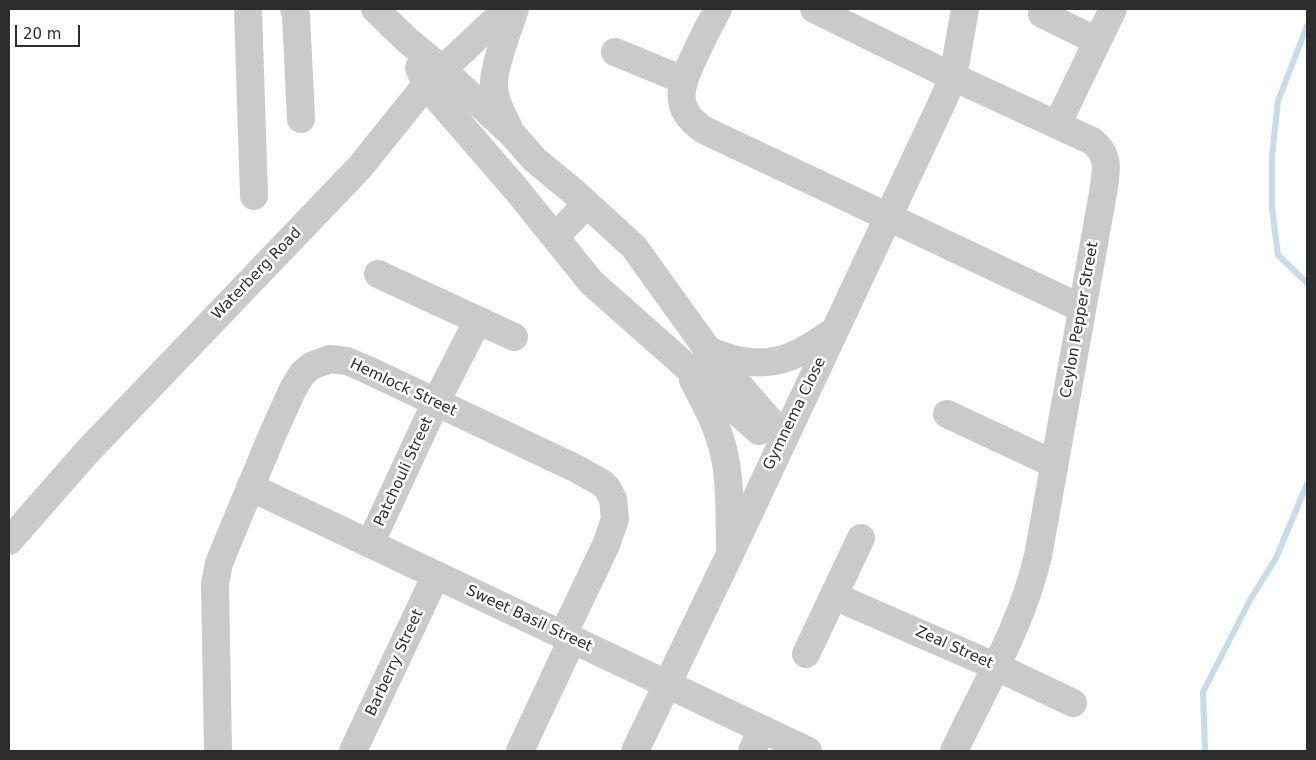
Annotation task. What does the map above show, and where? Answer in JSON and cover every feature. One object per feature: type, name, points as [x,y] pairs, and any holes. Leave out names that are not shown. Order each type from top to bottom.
[{"type":"street","points":[[248,9],[254,196]]},
{"type":"street","points":[[294,9],[296,15],[301,119]]},
{"type":"street","points":[[375,9],[407,40],[516,189],[591,282],[686,365],[781,443]]},
{"type":"street","name":"Waterberg Road","points":[[9,541],[87,452],[360,167],[434,77],[507,9]]},
{"type":"street","points":[[512,134],[498,105],[494,86],[496,69],[514,9]]},
{"type":"street","points":[[718,9],[683,80],[681,98],[685,112],[700,127],[1081,308]]},
{"type":"street","name":"Ceylon Pepper Street","points":[[814,9],[855,18],[953,77],[1097,145],[1104,155],[1106,163],[1107,170],[1103,193],[1038,556],[1030,589],[997,667],[976,704],[954,751]]},
{"type":"street","name":"Gymnema Close","points":[[635,751],[730,554],[953,77],[965,9]]},
{"type":"street","points":[[1058,125],[1113,9]]},
{"type":"street","points":[[1042,14],[1097,41]]},
{"type":"street","points":[[615,52],[683,80]]},
{"type":"street","points":[[434,77],[512,134],[535,160],[634,247],[708,350],[781,443]]},
{"type":"street","points":[[555,237],[586,204]]},
{"type":"street","points":[[378,274],[514,337]]},
{"type":"street","name":"Patchouli Street","points":[[370,544],[436,402],[478,320]]},
{"type":"street","points":[[708,350],[737,360],[770,362],[789,358],[808,350],[835,330]]},
{"type":"street","name":"Hemlock Street","points":[[218,751],[216,572],[226,542],[297,380],[306,369],[316,363],[330,359],[347,361],[595,479],[607,488],[613,499],[615,519],[611,533],[520,751]]},
{"type":"street","points":[[686,365],[718,431],[725,458],[729,493],[730,554]]},
{"type":"street","points":[[947,414],[1054,464]]},
{"type":"street","name":"Sweet Basil Street","points":[[250,487],[668,684],[757,740],[808,751]]},
{"type":"street","points":[[806,654],[861,538]]},
{"type":"street","name":"Barberry Street","points":[[353,751],[436,575]]},
{"type":"street","name":"Zeal Street","points":[[834,596],[997,667],[1073,703]]},
{"type":"waterway","points":[[1307,26],[1278,101],[1272,155],[1272,209],[1278,255],[1307,283]]},
{"type":"waterway","points":[[1205,751],[1203,692],[1250,600],[1276,558],[1307,484]]}]
